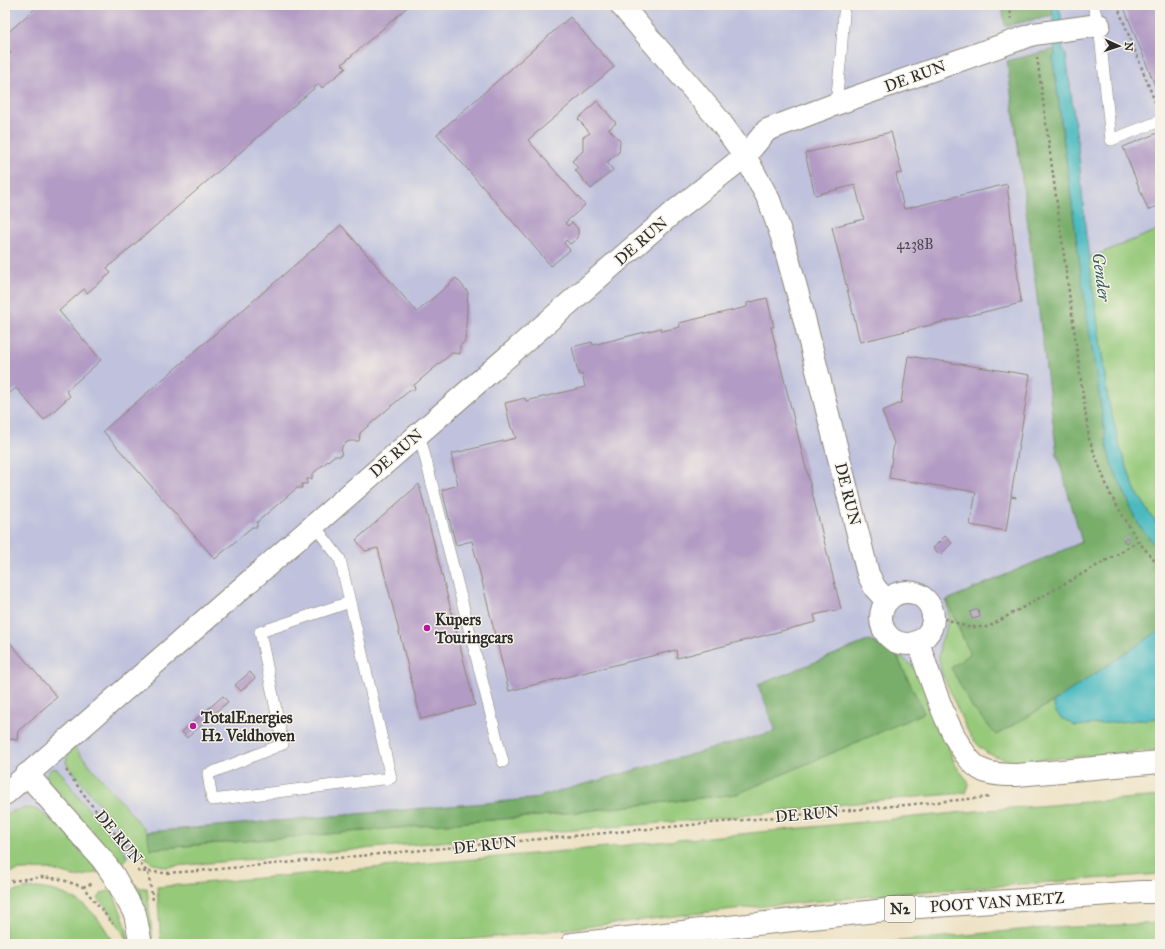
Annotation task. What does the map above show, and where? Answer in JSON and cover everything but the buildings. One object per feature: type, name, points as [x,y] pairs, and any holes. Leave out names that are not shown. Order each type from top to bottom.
[{"type":"main road","name":"DE RUN","points":[[621,5],[720,120],[744,156],[769,200],[782,237],[800,302],[868,574],[875,588],[887,601]]},
{"type":"main road","name":"DE RUN","points":[[5,794],[675,211],[744,156],[767,130],[836,104],[1039,33],[1074,28],[1096,15]]},
{"type":"main road","points":[[914,592],[926,600],[933,614],[932,625],[927,635],[918,642],[906,645],[895,642],[886,634],[881,623],[882,611],[887,601],[899,593],[914,592]]},
{"type":"main road","points":[[918,642],[937,696],[961,749],[972,763],[984,771],[1002,775],[1017,775],[1160,762]]},
{"type":"main road","name":"DE RUN","points":[[27,774],[102,860],[114,876],[135,914],[141,944]]},
{"type":"main road","name":"POOT VAN METZ","points":[[572,944],[904,908],[1154,891]]},
{"type":"lane","points":[[836,104],[844,13]]},
{"type":"lane","points":[[1096,15],[1111,140],[1160,121]]},
{"type":"lane","points":[[420,434],[504,762]]},
{"type":"lane","points":[[314,525],[340,559],[391,778],[212,800],[208,774],[283,744],[260,632],[350,602]]},
{"type":"path","points":[[1117,5],[1157,107]]},
{"type":"path","points":[[1039,33],[1089,439],[1110,494],[1138,541],[1160,567]]},
{"type":"path","points":[[933,614],[967,627],[988,627],[1138,541]]},
{"type":"path","name":"DE RUN","points":[[51,754],[70,775],[93,807],[148,873],[198,871],[401,853],[974,798]]},
{"type":"path","points":[[5,882],[41,877],[60,879],[83,887],[115,927]]},
{"type":"shaded area","points":[[5,5],[1160,5],[1160,588],[925,686],[742,808],[5,867]]},
{"type":"green space","points":[[1002,5],[1051,5],[1053,15],[1005,26]]},
{"type":"green space","points":[[1055,49],[1055,55],[1053,58],[1065,155],[1107,446],[1111,463],[1139,525],[1160,551],[1160,630],[1059,698],[996,735],[972,707],[951,668],[970,654],[947,600],[1082,542],[1057,454],[1007,61]]},
{"type":"green space","points":[[1160,229],[1160,529],[1135,490],[1120,448],[1108,399],[1089,258]]},
{"type":"green space","points":[[946,600],[970,654],[951,668],[996,735],[1053,702],[1056,712],[1075,726],[1160,718],[1160,750],[1024,761],[1009,761],[987,753],[971,737],[941,671],[939,659],[940,645],[946,630],[949,616]]},
{"type":"green space","points":[[870,640],[897,656],[924,713],[737,794],[550,815],[150,849],[147,832],[531,799],[776,731],[758,685]]},
{"type":"green space","points":[[897,656],[907,661],[920,675],[956,766],[968,781],[969,785],[966,793],[882,800],[733,817],[165,867],[152,863],[140,853],[66,763],[67,755],[74,747],[147,832],[151,849],[550,815],[737,794],[924,713]]},
{"type":"green space","points":[[52,768],[57,769],[63,775],[78,797],[125,852],[127,858],[124,862],[119,865],[47,780],[47,774]]},
{"type":"green space","points":[[1160,796],[1160,874],[915,892],[734,909],[525,934],[423,944],[161,944],[157,887],[555,852],[976,811]]},
{"type":"green space","points":[[24,808],[39,811],[52,821],[54,819],[99,872],[77,877],[49,869],[21,870],[5,874],[5,815]]},
{"type":"green space","points":[[131,882],[141,888],[147,888],[153,944],[151,944],[143,909]]},
{"type":"green space","points":[[38,888],[63,894],[84,905],[100,922],[113,944],[5,944],[5,894],[24,889]]},
{"type":"green space","points":[[112,890],[124,920],[130,944],[128,944],[111,914],[98,899],[102,893]]},
{"type":"green space","points":[[1160,923],[1160,944],[869,944],[1030,929]]},
{"type":"water","points":[[1051,5],[1058,5],[1061,14],[1063,52],[1066,54],[1078,147],[1086,235],[1108,399],[1120,448],[1135,490],[1160,529],[1160,551],[1139,525],[1111,463],[1107,446],[1085,304],[1053,58],[1055,55]]},
{"type":"water","points":[[1160,630],[1160,718],[1075,726],[1060,717],[1056,712],[1053,702]]},
{"type":"place","name":"Kupers Touringcars","points":[[427,628]]},
{"type":"place","name":"TotalEnergies H2 Veldhoven","points":[[193,726]]},
{"type":"water label","name":"Gender","points":[[1101,277]]}]
